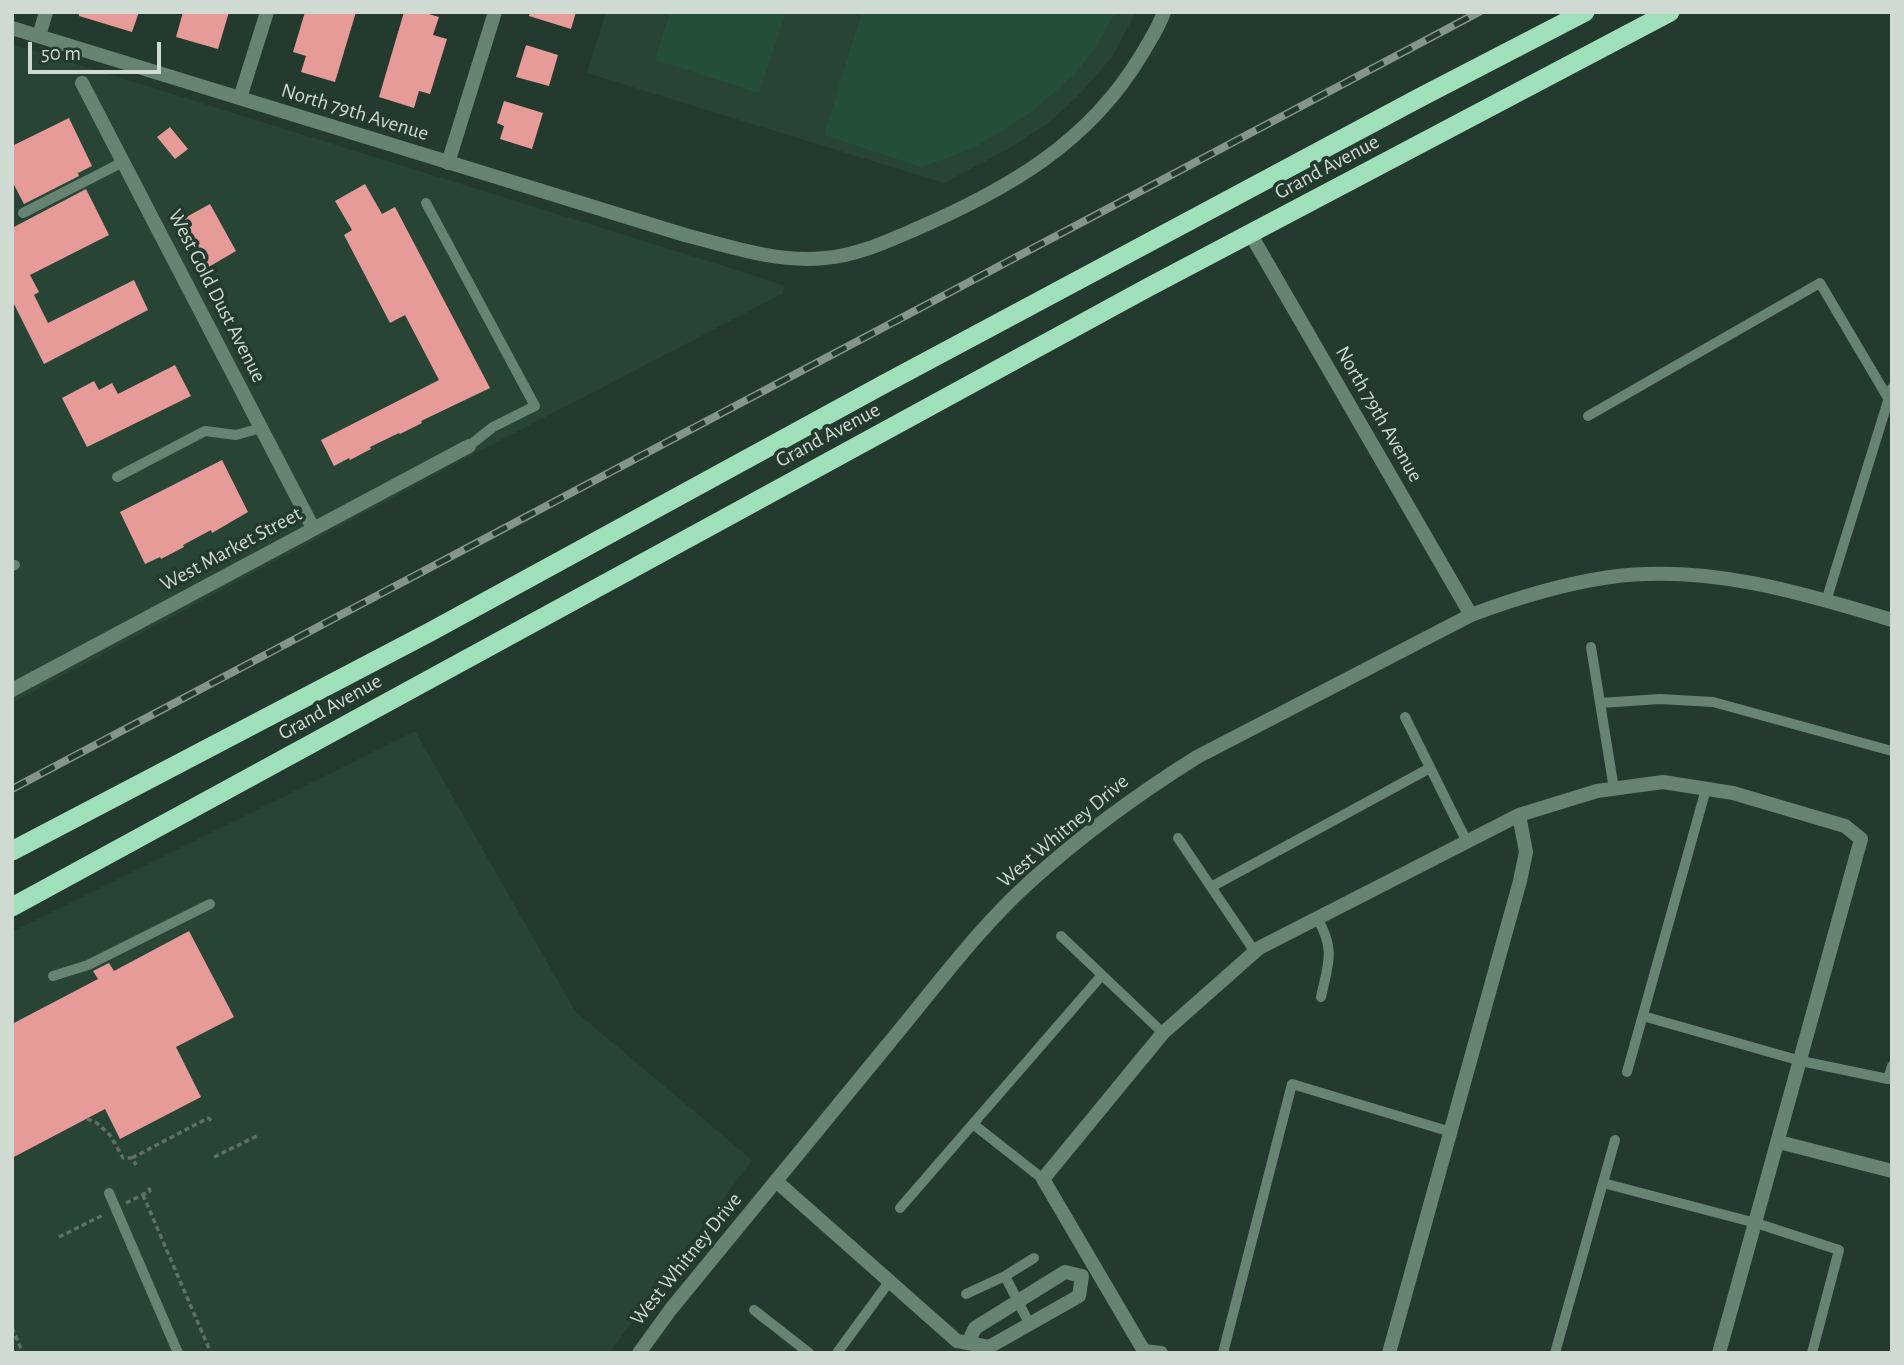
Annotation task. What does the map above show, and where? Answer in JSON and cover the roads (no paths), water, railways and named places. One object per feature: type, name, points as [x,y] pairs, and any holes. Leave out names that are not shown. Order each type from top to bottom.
[{"type":"highway","name":"Grand Avenue","points":[[12,851],[430,632],[874,390],[1585,12]]},
{"type":"highway","name":"Grand Avenue","points":[[12,907],[1135,294],[1670,12]]},
{"type":"street","points":[[39,36],[46,12]]},
{"type":"street","points":[[240,98],[267,12]]},
{"type":"street","points":[[449,163],[495,12]]},
{"type":"street","name":"North 79th Avenue","points":[[12,28],[685,235],[796,260],[829,258],[863,249],[946,215],[1038,165],[1086,128],[1128,78],[1160,24],[1164,12]]},
{"type":"street","name":"West Gold Dust Avenue","points":[[82,83],[313,528]]},
{"type":"street","name":"North 79th Avenue","points":[[1251,234],[1471,615]]},
{"type":"street","name":"West Market Street","points":[[12,690],[469,446]]},
{"type":"street","name":"West Whitney Drive","points":[[639,1353],[671,1309],[973,942],[1030,881],[1090,830],[1154,784],[1197,757],[1471,615],[1555,588],[1634,575],[1688,575],[1776,587],[1826,601]]},
{"type":"street","points":[[1826,601],[1892,620]]},
{"type":"street","points":[[1161,1353],[1143,1352],[1042,1179],[1163,1033],[1255,952],[1467,842],[1519,816],[1597,790],[1663,782],[1733,793],[1845,826],[1861,839],[1719,1353]]},
{"type":"street","points":[[1389,1353],[1520,880],[1526,852],[1519,816]]},
{"type":"street","points":[[1779,1142],[1892,1171]]},
{"type":"street","points":[[776,1181],[957,1341],[989,1348],[1079,1296],[1082,1276]]},
{"type":"street","points":[[968,1343],[975,1328],[1065,1272],[1082,1276],[1095,1268]]},
{"type":"lane","points":[[23,213],[123,162]]},
{"type":"lane","points":[[426,202],[535,406],[493,427],[469,446]]},
{"type":"lane","points":[[1588,416],[1820,284],[1888,398]]},
{"type":"lane","points":[[1826,601],[1892,388]]},
{"type":"lane","points":[[117,477],[205,431],[236,435],[261,428]]},
{"type":"lane","points":[[1591,648],[1614,789]]},
{"type":"lane","points":[[1600,703],[1661,699],[1713,702],[1892,751]]},
{"type":"lane","points":[[1405,717],[1467,842]]},
{"type":"lane","points":[[1210,887],[1430,768]]},
{"type":"lane","points":[[1627,1072],[1706,789]]},
{"type":"lane","points":[[1178,838],[1255,952]]},
{"type":"lane","points":[[52,976],[88,965],[210,904]]},
{"type":"lane","points":[[1317,918],[1328,936],[1330,958],[1321,997]]},
{"type":"lane","points":[[1061,936],[1163,1033]]},
{"type":"lane","points":[[900,1208],[1102,975]]},
{"type":"lane","points":[[1643,1016],[1801,1060],[1888,1079],[1892,1066]]},
{"type":"lane","points":[[1223,1353],[1292,1084],[1451,1132]]},
{"type":"lane","points":[[973,1124],[1042,1179]]},
{"type":"lane","points":[[1555,1353],[1615,1140]]},
{"type":"lane","points":[[1603,1183],[1756,1223],[1839,1250],[1812,1353]]},
{"type":"lane","points":[[109,1193],[178,1353]]},
{"type":"lane","points":[[966,1294],[1005,1276],[1034,1258]]},
{"type":"lane","points":[[1005,1276],[1030,1325]]},
{"type":"lane","points":[[842,1351],[889,1282]]},
{"type":"lane","points":[[754,1310],[809,1353]]},
{"type":"railway","points":[[12,789],[1479,12]]}]
